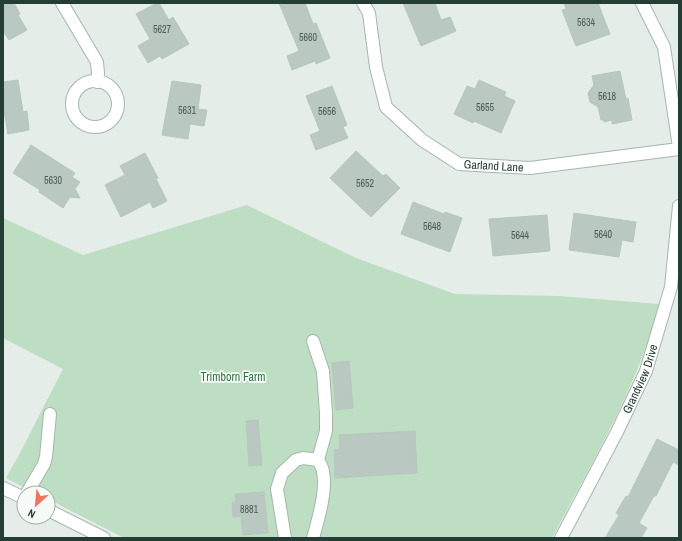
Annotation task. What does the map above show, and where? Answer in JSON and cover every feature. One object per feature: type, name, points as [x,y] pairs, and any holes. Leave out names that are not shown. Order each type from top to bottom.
[{"type":"street","points":[[62,3],[97,62],[97,82]]},
{"type":"street","name":"Garland Lane","points":[[363,3],[369,13],[376,67],[386,107],[422,140],[459,164],[530,168],[679,148]]},
{"type":"street","points":[[642,3],[664,47],[679,148]]},
{"type":"street","name":"Grandview Drive","points":[[561,538],[617,432],[646,371],[672,287],[679,206]]},
{"type":"street","points":[[313,341],[324,371],[326,413],[326,431],[318,460],[323,470],[324,482],[318,519],[313,538]]},
{"type":"street","points":[[32,485],[44,464],[46,457],[50,414]]},
{"type":"street","points":[[285,538],[278,489],[282,473],[296,460],[304,458],[318,460]]},
{"type":"street","points":[[3,488],[16,494]]},
{"type":"street","points":[[56,514],[104,538]]},
{"type":"green space","name":"Trimborn Farm","points":[[247,205],[356,258],[455,294],[559,296],[659,304],[650,334],[627,394],[598,453],[552,538],[124,538],[56,503],[56,485],[20,485],[6,478],[63,369],[3,338],[3,218],[83,255]]},
{"type":"building","points":[[3,3],[14,3],[20,14],[18,15],[27,30],[9,40],[3,31]]},
{"type":"building","points":[[159,3],[169,20],[173,17],[189,44],[162,59],[160,56],[148,63],[138,46],[150,39],[136,14]]},
{"type":"building","points":[[279,3],[305,3],[313,24],[316,23],[330,58],[316,64],[315,61],[292,70],[287,56],[299,51]]},
{"type":"building","points":[[403,3],[435,3],[441,20],[450,17],[456,31],[421,46]]},
{"type":"building","points":[[564,3],[598,3],[610,34],[576,46],[562,10],[566,9]]},
{"type":"building","points":[[620,71],[626,99],[628,98],[632,120],[612,124],[612,120],[604,122],[604,120],[601,120],[598,107],[590,102],[588,93],[594,85],[592,76]]},
{"type":"building","points":[[18,80],[23,112],[27,111],[29,130],[8,134],[5,116],[3,117],[3,82]]},
{"type":"building","points":[[479,80],[506,92],[504,96],[515,101],[501,133],[474,121],[473,123],[454,114],[467,86],[475,89]]},
{"type":"building","points":[[172,81],[201,85],[198,109],[207,110],[204,126],[190,124],[188,139],[162,135]]},
{"type":"building","points":[[332,86],[347,125],[343,127],[348,138],[316,150],[310,135],[320,131],[306,96]]},
{"type":"building","points":[[31,145],[75,173],[72,177],[80,182],[75,189],[80,198],[70,197],[63,208],[39,192],[40,190],[13,173]]},
{"type":"building","points":[[356,151],[383,176],[386,174],[400,188],[371,217],[330,178]]},
{"type":"building","points":[[145,153],[158,178],[156,179],[167,201],[153,208],[150,202],[121,217],[105,185],[125,175],[120,166]]},
{"type":"building","points":[[413,202],[444,214],[445,212],[462,218],[450,252],[401,234]]},
{"type":"building","points":[[574,213],[636,222],[633,242],[622,240],[619,257],[569,250]]},
{"type":"building","points":[[547,215],[550,251],[493,256],[489,219]]},
{"type":"building","points":[[349,361],[353,408],[336,410],[332,363]]},
{"type":"building","points":[[258,420],[262,465],[249,466],[246,421]]},
{"type":"building","points":[[415,431],[417,473],[335,478],[334,450],[340,449],[339,435]]},
{"type":"building","points":[[657,439],[679,450],[679,465],[673,462],[656,496],[654,496],[639,523],[647,528],[641,538],[605,538],[619,515],[616,513],[626,496],[628,497]]},
{"type":"building","points":[[264,492],[268,533],[243,535],[241,516],[233,517],[232,503],[236,502],[235,494]]}]
